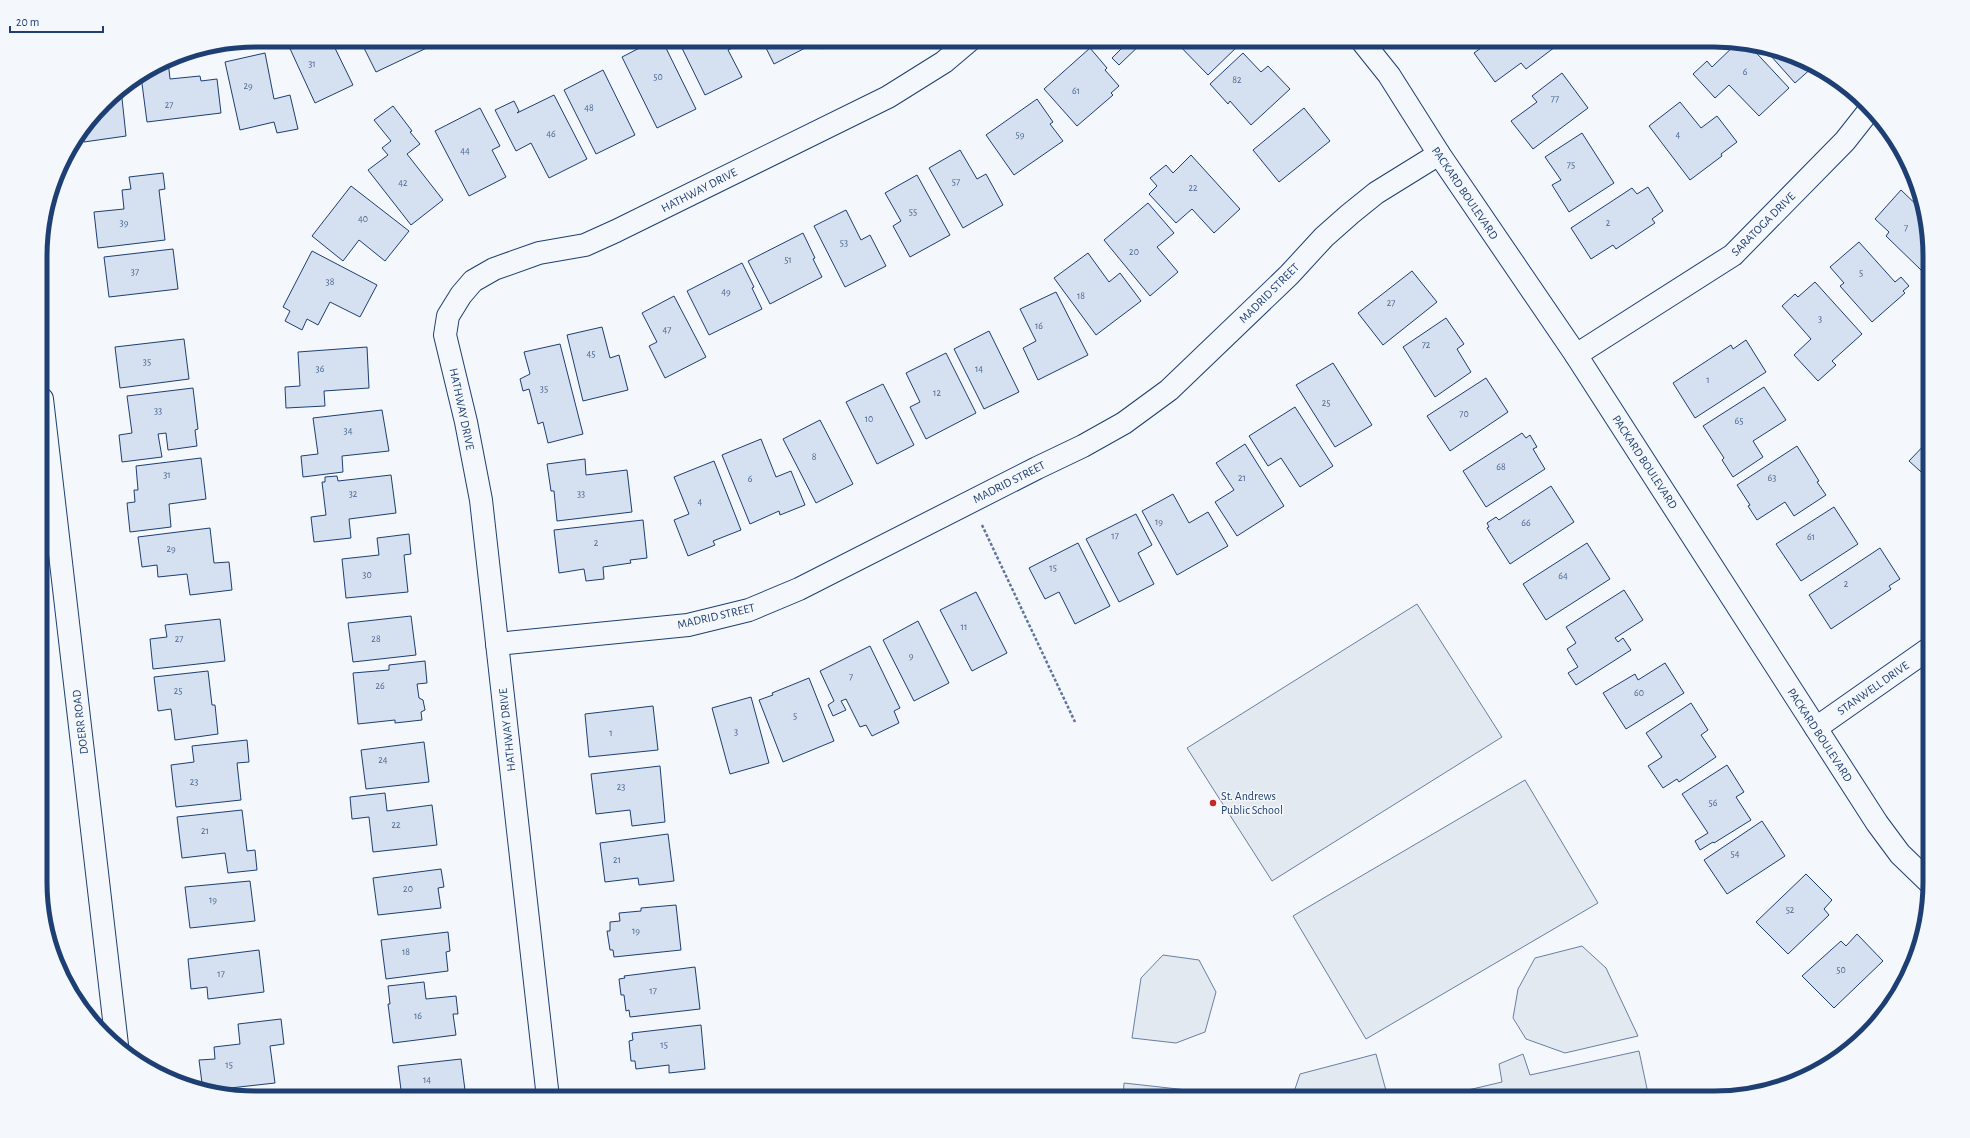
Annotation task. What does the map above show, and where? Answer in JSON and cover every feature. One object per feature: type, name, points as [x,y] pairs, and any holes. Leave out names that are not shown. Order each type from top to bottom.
[{"type":"street","name":"HATHWAY DRIVE","points":[[547,1091],[481,500],[466,422],[445,335],[448,316],[461,295],[473,281],[494,269],[539,253],[585,245],[616,231],[888,97],[944,62],[962,47]]},
{"type":"street","name":"PACKARD BOULEVARD","points":[[1367,47],[1389,75],[1439,154],[1576,355],[1877,823],[1900,854],[1923,875]]},
{"type":"street","name":"SARATOGA DRIVE","points":[[1576,355],[1733,255],[1845,141],[1866,113]]},
{"type":"street","name":"MADRID STREET","points":[[497,644],[688,625],[749,610],[799,589],[1083,446],[1124,423],[1169,390],[1289,275],[1324,237],[1350,214],[1376,193],[1439,154]]},
{"type":"street","name":"DOERR ROAD","points":[[47,442],[116,1037]]},
{"type":"street","name":"STANWELL DRIVE","points":[[1816,728],[1923,653]]},
{"type":"path","points":[[971,502],[1075,722]]},
{"type":"path","points":[[1874,1017],[1884,1004]]},
{"type":"shaded area","points":[[1417,604],[1502,737],[1272,881],[1187,748]]},
{"type":"shaded area","points":[[1525,780],[1598,903],[1366,1039],[1293,916]]},
{"type":"shaded area","points":[[1582,946],[1606,968],[1638,1036],[1565,1053],[1526,1039],[1513,1018],[1518,989],[1535,958]]},
{"type":"shaded area","points":[[1163,955],[1199,960],[1216,992],[1205,1032],[1176,1043],[1132,1038],[1141,978]]},
{"type":"shaded area","points":[[1639,1051],[1648,1091],[1464,1091],[1502,1082],[1499,1064],[1523,1054],[1530,1075]]},
{"type":"shaded area","points":[[1376,1054],[1386,1091],[1294,1091],[1300,1074]]},
{"type":"shaded area","points":[[1124,1083],[1196,1091],[1123,1091]]},
{"type":"building","points":[[289,47],[334,47],[353,85],[315,103]]},
{"type":"building","points":[[364,47],[429,47],[376,72]]},
{"type":"building","points":[[641,47],[665,47],[696,109],[657,128],[622,57]]},
{"type":"building","points":[[681,47],[735,47],[728,50],[742,77],[705,95]]},
{"type":"building","points":[[766,47],[807,47],[774,64]]},
{"type":"building","points":[[1123,47],[1138,47],[1119,65],[1112,58]]},
{"type":"building","points":[[1181,47],[1237,47],[1208,75]]},
{"type":"building","points":[[1482,47],[1555,47],[1526,69],[1521,63],[1495,82],[1474,53]]},
{"type":"building","points":[[1090,48],[1107,68],[1105,70],[1119,86],[1111,93],[1113,95],[1077,126],[1044,89]]},
{"type":"building","points":[[1732,48],[1754,51],[1789,88],[1759,116],[1729,85],[1715,98],[1693,74],[1707,61],[1712,67]]},
{"type":"building","points":[[265,53],[274,99],[290,95],[298,129],[277,133],[274,122],[240,130],[225,62]]},
{"type":"building","points":[[1243,53],[1261,72],[1268,66],[1290,89],[1251,125],[1230,101],[1228,104],[1210,84]]},
{"type":"building","points":[[1770,54],[1809,70],[1795,83]]},
{"type":"building","points":[[169,66],[170,79],[200,76],[201,81],[217,79],[221,113],[147,122],[142,81],[151,75]]},
{"type":"building","points":[[603,70],[635,135],[596,154],[564,90]]},
{"type":"building","points":[[1562,73],[1588,108],[1533,149],[1511,121],[1537,102],[1532,96]]},
{"type":"building","points":[[554,95],[587,159],[549,178],[531,143],[516,151],[495,110],[514,101],[519,111],[517,113]]},
{"type":"building","points":[[122,96],[126,136],[84,142],[84,138],[99,118]]},
{"type":"building","points":[[1037,99],[1053,122],[1050,124],[1063,141],[1014,175],[986,135]]},
{"type":"building","points":[[1680,102],[1701,128],[1717,116],[1737,142],[1721,154],[1722,156],[1690,180],[1649,126]]},
{"type":"building","points":[[393,106],[412,131],[410,132],[420,144],[407,154],[443,200],[411,225],[368,170],[388,155],[382,148],[391,141],[374,120]]},
{"type":"building","points":[[480,108],[500,146],[492,150],[506,177],[469,196],[435,131]]},
{"type":"building","points":[[1304,108],[1330,141],[1279,182],[1253,150]]},
{"type":"building","points":[[1582,133],[1614,183],[1569,212],[1552,185],[1561,180],[1545,157]]},
{"type":"building","points":[[960,150],[977,179],[986,174],[1003,205],[963,228],[929,168]]},
{"type":"building","points":[[1191,155],[1240,209],[1214,233],[1192,209],[1176,223],[1149,194],[1157,186],[1150,178],[1166,165],[1173,173]]},
{"type":"building","points":[[163,173],[165,189],[159,190],[165,240],[98,248],[94,212],[124,209],[122,190],[131,189],[129,177]]},
{"type":"building","points":[[917,175],[950,235],[910,257],[893,226],[901,221],[885,193]]},
{"type":"building","points":[[351,186],[409,231],[385,261],[359,240],[343,261],[312,236]]},
{"type":"building","points":[[1648,187],[1663,211],[1652,219],[1655,223],[1616,249],[1613,245],[1591,259],[1571,228],[1632,188],[1637,194]]},
{"type":"building","points":[[1901,190],[1917,205],[1923,242],[1923,268],[1921,270],[1886,236],[1889,232],[1875,219]]},
{"type":"building","points":[[1148,203],[1174,233],[1157,247],[1178,272],[1150,296],[1104,240]]},
{"type":"building","points":[[846,210],[861,240],[870,235],[886,266],[845,287],[814,226]]},
{"type":"building","points":[[803,233],[822,277],[770,304],[748,261]]},
{"type":"building","points":[[1859,242],[1895,282],[1901,277],[1909,286],[1903,291],[1905,293],[1872,322],[1840,286],[1844,283],[1830,267]]},
{"type":"building","points":[[173,249],[178,289],[109,297],[104,257]]},
{"type":"building","points":[[312,251],[377,285],[360,317],[330,302],[318,325],[307,319],[302,330],[285,321],[290,311],[283,307]]},
{"type":"building","points":[[1088,253],[1109,282],[1120,273],[1141,301],[1096,335],[1054,278]]},
{"type":"building","points":[[742,263],[754,287],[752,288],[762,309],[709,335],[687,291]]},
{"type":"building","points":[[1412,271],[1437,302],[1383,345],[1358,313]]},
{"type":"building","points":[[1815,282],[1862,334],[1832,361],[1836,365],[1818,381],[1794,355],[1811,339],[1782,306],[1795,294],[1798,297]]},
{"type":"building","points":[[1056,292],[1088,355],[1038,380],[1023,348],[1036,341],[1020,309]]},
{"type":"building","points":[[674,296],[706,357],[665,378],[649,346],[657,342],[642,313]]},
{"type":"building","points":[[1446,318],[1464,344],[1457,349],[1471,372],[1435,397],[1403,347]]},
{"type":"building","points":[[602,327],[610,358],[619,355],[628,390],[583,401],[567,335]]},
{"type":"building","points":[[989,331],[1019,392],[984,409],[954,349]]},
{"type":"building","points":[[184,339],[189,379],[120,388],[115,347]]},
{"type":"building","points":[[1746,340],[1766,372],[1695,418],[1673,383],[1731,345],[1733,349]]},
{"type":"building","points":[[560,344],[583,434],[548,443],[543,422],[538,424],[529,389],[523,391],[520,379],[530,374],[524,352]]},
{"type":"building","points":[[367,347],[369,388],[324,391],[325,406],[286,408],[285,387],[300,386],[298,352]]},
{"type":"building","points":[[946,353],[976,413],[926,439],[910,407],[920,402],[906,373]]},
{"type":"building","points":[[1333,363],[1372,425],[1335,447],[1296,385]]},
{"type":"building","points":[[1486,378],[1508,412],[1450,451],[1427,416]]},
{"type":"building","points":[[883,384],[914,445],[877,464],[846,402]]},
{"type":"building","points":[[1764,387],[1786,420],[1753,441],[1763,457],[1733,477],[1722,460],[1724,458],[1703,426]]},
{"type":"building","points":[[193,388],[198,429],[195,430],[197,446],[168,450],[166,433],[158,434],[162,457],[122,462],[119,435],[132,433],[127,396]]},
{"type":"building","points":[[1295,407],[1333,466],[1300,487],[1281,458],[1268,466],[1249,436]]},
{"type":"building","points":[[382,410],[389,451],[342,456],[343,472],[303,477],[301,456],[318,454],[313,418]]},
{"type":"building","points":[[820,420],[853,484],[816,503],[783,439]]},
{"type":"building","points":[[1522,433],[1526,438],[1530,435],[1537,447],[1533,449],[1545,469],[1486,507],[1463,471]]},
{"type":"building","points":[[761,439],[776,477],[791,471],[805,505],[780,515],[779,511],[750,524],[722,455]]},
{"type":"building","points":[[1245,444],[1284,506],[1237,536],[1215,502],[1234,490],[1216,463]]},
{"type":"building","points":[[1797,446],[1826,495],[1794,516],[1785,502],[1757,520],[1748,506],[1750,505],[1737,485]]},
{"type":"building","points":[[1923,446],[1923,474],[1909,461]]},
{"type":"building","points":[[201,458],[206,499],[169,504],[171,527],[130,532],[127,503],[135,502],[134,490],[138,490],[136,466]]},
{"type":"building","points":[[585,459],[586,475],[627,470],[632,512],[557,521],[554,491],[551,491],[547,464]]},
{"type":"building","points":[[714,461],[741,530],[713,541],[715,545],[688,556],[674,520],[689,514],[674,477]]},
{"type":"building","points":[[391,475],[396,513],[349,519],[351,538],[314,542],[311,517],[326,515],[322,482],[325,482],[325,477],[337,476],[338,481]]},
{"type":"building","points":[[1551,486],[1574,522],[1510,564],[1487,528],[1489,527],[1487,523],[1496,517],[1499,520]]},
{"type":"building","points":[[1173,494],[1189,523],[1208,512],[1228,546],[1177,575],[1142,511]]},
{"type":"building","points":[[1834,507],[1858,544],[1801,581],[1776,544]]},
{"type":"building","points":[[1136,514],[1152,545],[1138,553],[1154,584],[1119,602],[1086,539]]},
{"type":"building","points":[[643,520],[647,558],[630,560],[631,563],[603,567],[604,579],[586,581],[584,569],[559,573],[554,530]]},
{"type":"building","points":[[210,528],[214,563],[229,562],[232,590],[190,595],[187,574],[158,577],[157,565],[142,567],[138,537]]},
{"type":"building","points":[[409,534],[411,554],[404,555],[408,592],[346,598],[342,559],[379,555],[377,538]]},
{"type":"building","points":[[1078,543],[1110,606],[1075,624],[1059,592],[1045,599],[1029,568]]},
{"type":"building","points":[[1587,543],[1610,579],[1546,620],[1523,584]]},
{"type":"building","points":[[1880,548],[1900,579],[1889,586],[1891,589],[1831,629],[1809,595]]},
{"type":"building","points":[[1624,590],[1643,620],[1615,638],[1618,642],[1623,638],[1631,650],[1576,685],[1568,673],[1578,667],[1567,649],[1576,643],[1566,627]]},
{"type":"building","points":[[976,592],[1007,653],[972,671],[940,610]]},
{"type":"building","points":[[411,616],[416,655],[353,662],[348,623]]},
{"type":"building","points":[[220,619],[225,661],[153,669],[150,639],[167,637],[165,625]]},
{"type":"building","points":[[918,621],[949,683],[914,701],[883,640]]},
{"type":"building","points":[[870,646],[900,708],[894,711],[899,723],[872,736],[866,725],[860,727],[846,699],[841,701],[846,710],[833,716],[828,705],[834,701],[820,671]]},
{"type":"building","points":[[425,661],[427,683],[417,684],[419,698],[423,700],[425,710],[421,712],[422,720],[395,723],[395,720],[358,724],[353,673],[389,670],[389,665]]},
{"type":"building","points":[[1665,663],[1684,693],[1626,729],[1603,693],[1635,674],[1638,680]]},
{"type":"building","points":[[208,671],[212,705],[215,705],[218,734],[175,740],[171,709],[158,711],[154,677]]},
{"type":"building","points":[[809,678],[834,741],[783,762],[759,700]]},
{"type":"building","points":[[751,697],[769,763],[730,774],[712,708]]},
{"type":"building","points":[[1691,703],[1708,730],[1701,735],[1716,757],[1679,782],[1677,779],[1663,788],[1648,766],[1662,757],[1646,733]]},
{"type":"building","points":[[653,706],[658,750],[589,757],[585,714]]},
{"type":"building","points":[[247,740],[249,762],[237,763],[241,800],[176,807],[171,765],[194,762],[192,746]]},
{"type":"building","points":[[424,742],[429,782],[366,789],[361,750]]},
{"type":"building","points":[[1727,765],[1744,792],[1736,797],[1751,820],[1700,850],[1695,841],[1708,833],[1682,794]]},
{"type":"building","points":[[660,766],[665,822],[632,826],[630,810],[596,814],[591,774]]},
{"type":"building","points":[[385,793],[387,811],[432,805],[437,845],[373,852],[369,817],[352,819],[350,797]]},
{"type":"building","points":[[242,810],[247,851],[255,850],[257,870],[228,873],[225,853],[182,858],[177,817]]},
{"type":"building","points":[[1762,821],[1785,856],[1727,894],[1704,860]]},
{"type":"building","points":[[668,834],[674,881],[639,885],[638,878],[605,882],[600,843]]},
{"type":"building","points":[[441,869],[444,887],[438,888],[441,908],[378,915],[373,878]]},
{"type":"building","points":[[1806,874],[1832,900],[1824,909],[1829,915],[1788,954],[1756,922]]},
{"type":"building","points":[[250,881],[255,921],[190,928],[185,887]]},
{"type":"building","points":[[676,905],[681,950],[614,957],[613,950],[610,950],[607,931],[610,931],[610,922],[620,921],[619,913],[641,911],[641,908]]},
{"type":"building","points":[[448,932],[450,951],[446,952],[448,971],[386,979],[381,940]]},
{"type":"building","points":[[1857,934],[1883,961],[1834,1008],[1802,976],[1841,941],[1846,946]]},
{"type":"building","points":[[259,950],[264,992],[208,999],[207,987],[191,989],[188,959]]},
{"type":"building","points":[[695,967],[700,1009],[630,1017],[629,1010],[626,1011],[624,995],[621,995],[619,979],[625,978],[624,976]]},
{"type":"building","points":[[424,982],[426,999],[456,996],[458,1014],[453,1014],[456,1035],[393,1043],[388,1004],[390,1004],[388,986]]},
{"type":"building","points":[[281,1019],[284,1044],[270,1046],[275,1083],[226,1088],[202,1084],[199,1060],[215,1059],[214,1047],[240,1044],[238,1024]]},
{"type":"building","points":[[701,1025],[705,1069],[669,1073],[669,1065],[636,1069],[635,1061],[631,1061],[629,1041],[633,1040],[632,1033]]},
{"type":"building","points":[[461,1059],[465,1091],[401,1091],[398,1066]]},
{"type":"place","name":"St. Andrews Public School","points":[[1213,803]]}]
